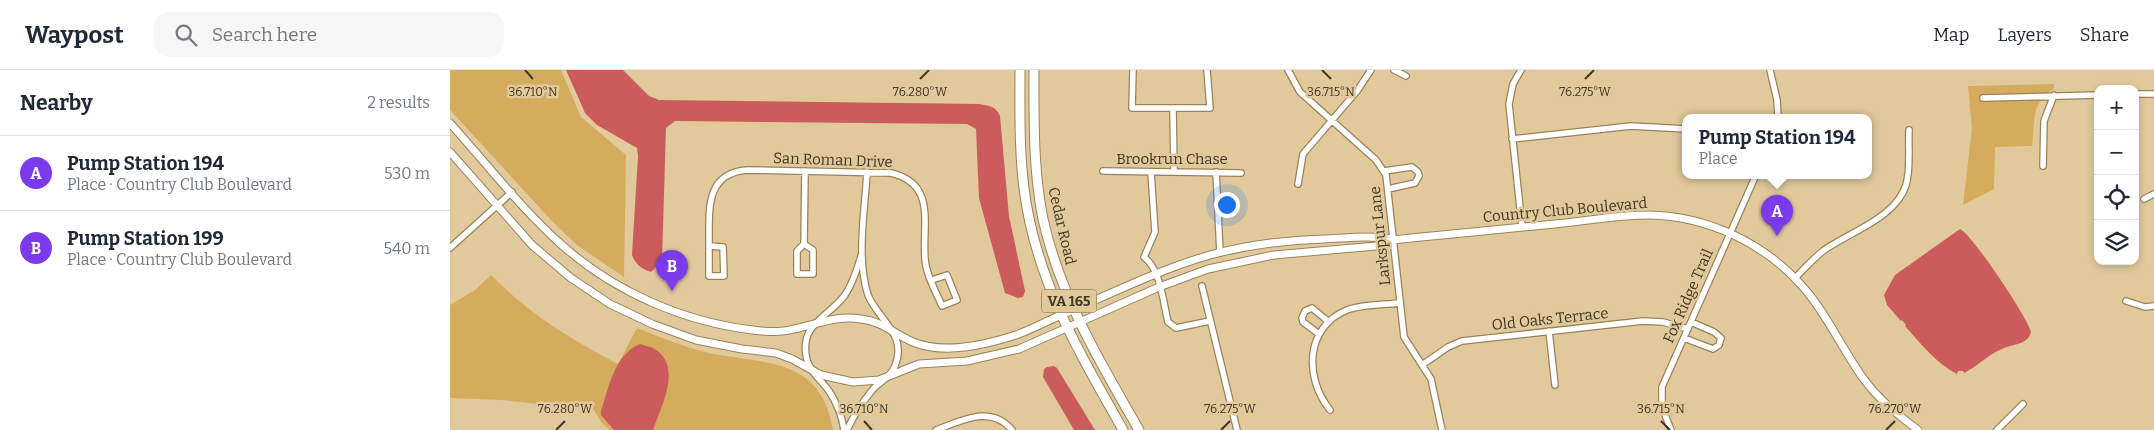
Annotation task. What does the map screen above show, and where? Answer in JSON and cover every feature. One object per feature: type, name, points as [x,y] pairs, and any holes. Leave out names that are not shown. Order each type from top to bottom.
[{"type":"main road","name":"Cedar Road","points":[[1020,70],[1020,137],[1025,200],[1041,265],[1060,316],[1122,430]]},
{"type":"main road","name":"Cedar Road","points":[[1034,70],[1035,154],[1041,206],[1053,257],[1073,310],[1139,430]]},
{"type":"street","points":[[1133,70],[1132,108],[1173,109],[1210,108],[1208,70]]},
{"type":"street","name":"Larkspur Lane","points":[[1288,70],[1300,92],[1376,160],[1384,171],[1388,189],[1404,337],[1431,379],[1442,430]]},
{"type":"street","points":[[1298,184],[1303,154],[1357,91],[1372,70]]},
{"type":"street","points":[[1394,70],[1406,76]]},
{"type":"street","points":[[1770,70],[1777,100],[1778,114]]},
{"type":"street","points":[[1518,71],[1509,99],[1522,227]]},
{"type":"street","points":[[2139,94],[2154,94]]},
{"type":"street","points":[[2043,166],[2044,120],[2054,95]]},
{"type":"street","points":[[1983,98],[2094,95]]},
{"type":"street","points":[[1173,109],[1174,172]]},
{"type":"street","name":"Country Club Boulevard","points":[[450,122],[543,227],[578,259],[594,270],[658,305],[703,321],[752,330],[778,332],[833,318],[859,318],[873,321],[914,342],[945,348],[1002,339],[1073,310],[1158,281],[1241,261],[1376,246],[1393,240],[1652,215],[1698,222],[1730,234],[1758,248],[1795,278],[1821,312],[1872,390],[1897,414],[1918,430]]},
{"type":"street","points":[[1512,139],[1631,126],[1682,129]]},
{"type":"street","points":[[1795,278],[1823,252],[1886,212],[1896,203],[1902,194],[1908,178],[1908,130]]},
{"type":"street","name":"Country Club Boulevard","points":[[450,152],[497,206],[551,262],[610,304],[669,331],[718,345],[776,353],[792,359],[813,372],[854,382],[871,382],[919,364],[967,360],[1019,349],[1220,253],[1291,240],[1376,236],[1393,240]]},
{"type":"street","points":[[1384,171],[1412,167],[1418,172],[1419,176],[1415,183],[1388,189]]},
{"type":"street","name":"San Roman Drive","points":[[709,246],[724,247],[724,276],[709,276],[709,246],[709,203],[711,196],[722,180],[740,171],[898,174],[906,178],[918,190],[925,209],[925,259],[932,280],[942,306],[957,300],[947,275],[932,280]]},
{"type":"street","points":[[804,244],[812,250],[813,274],[796,274],[797,251],[804,244],[806,171]]},
{"type":"street","name":"Brookrun Chase","points":[[1103,171],[1241,172]]},
{"type":"street","points":[[845,430],[862,403],[875,387],[889,376],[895,366],[897,352],[896,338],[870,298],[863,275],[862,252],[867,172]]},
{"type":"street","points":[[1152,172],[1155,232],[1144,257],[1152,263],[1168,322],[1171,326],[1181,328],[1210,320]]},
{"type":"street","points":[[1216,172],[1220,253]]},
{"type":"street","name":"Fox Ridge Trail","points":[[1671,430],[1662,406],[1662,388],[1754,179]]},
{"type":"street","points":[[450,248],[512,192]]},
{"type":"street","points":[[2144,199],[2154,194]]},
{"type":"street","points":[[845,430],[834,399],[813,372],[806,355],[808,335],[813,324],[835,306],[846,293],[854,278],[862,252]]},
{"type":"street","points":[[1202,286],[1237,430]]},
{"type":"street","points":[[2126,301],[2145,306],[2154,306]]},
{"type":"street","points":[[1330,410],[1319,394],[1312,367],[1312,353],[1319,334],[1330,322],[1350,309],[1400,303]]},
{"type":"street","points":[[1319,334],[1303,322],[1305,311],[1312,308],[1330,322]]},
{"type":"street","name":"Old Oaks Terrace","points":[[1422,365],[1448,347],[1462,341],[1648,321],[1663,322],[1688,330]]},
{"type":"street","points":[[1684,338],[1713,349],[1720,345],[1721,338],[1718,334],[1691,322]]},
{"type":"street","points":[[1549,332],[1555,385]]},
{"type":"street","points":[[1997,430],[2023,404]]},
{"type":"street","points":[[936,430],[980,415],[997,419],[1012,430]]},
{"type":"shaded area","points":[[450,70],[561,70],[581,117],[626,155],[624,277],[577,245],[551,220],[450,110]]},
{"type":"shaded area","points":[[566,70],[623,70],[649,96],[659,100],[979,104],[992,107],[1000,116],[1009,216],[1025,291],[1023,297],[1018,298],[1005,293],[979,198],[976,129],[967,124],[675,121],[666,128],[662,261],[651,272],[637,264],[632,255],[637,148],[597,125],[585,113]]},
{"type":"shaded area","points":[[2054,84],[2054,88],[2046,94],[2037,107],[2032,146],[1995,147],[1994,189],[1963,205],[1972,128],[1968,86]]},
{"type":"shaded area","points":[[1960,229],[1975,245],[1998,277],[2028,324],[2031,332],[2023,342],[1997,351],[1964,373],[1963,371],[1958,371],[1957,374],[1949,370],[1923,346],[1887,305],[1884,295],[1895,275]]},
{"type":"shaded area","points":[[491,275],[521,302],[551,325],[618,364],[637,328],[703,352],[754,360],[790,369],[805,377],[817,390],[827,407],[833,430],[610,430],[601,422],[594,410],[502,400],[450,398],[450,305],[475,290]]},
{"type":"shaded area","points":[[640,344],[655,349],[668,366],[668,388],[665,399],[653,430],[614,430],[601,415],[601,411],[618,364],[631,349]]},
{"type":"shaded area","points":[[1054,366],[1095,430],[1074,430],[1043,377],[1044,369]]},
{"type":"place","name":"Pump Station 194","points":[[1777,236]]},
{"type":"place","name":"Pump Station 199","points":[[672,291]]}]
